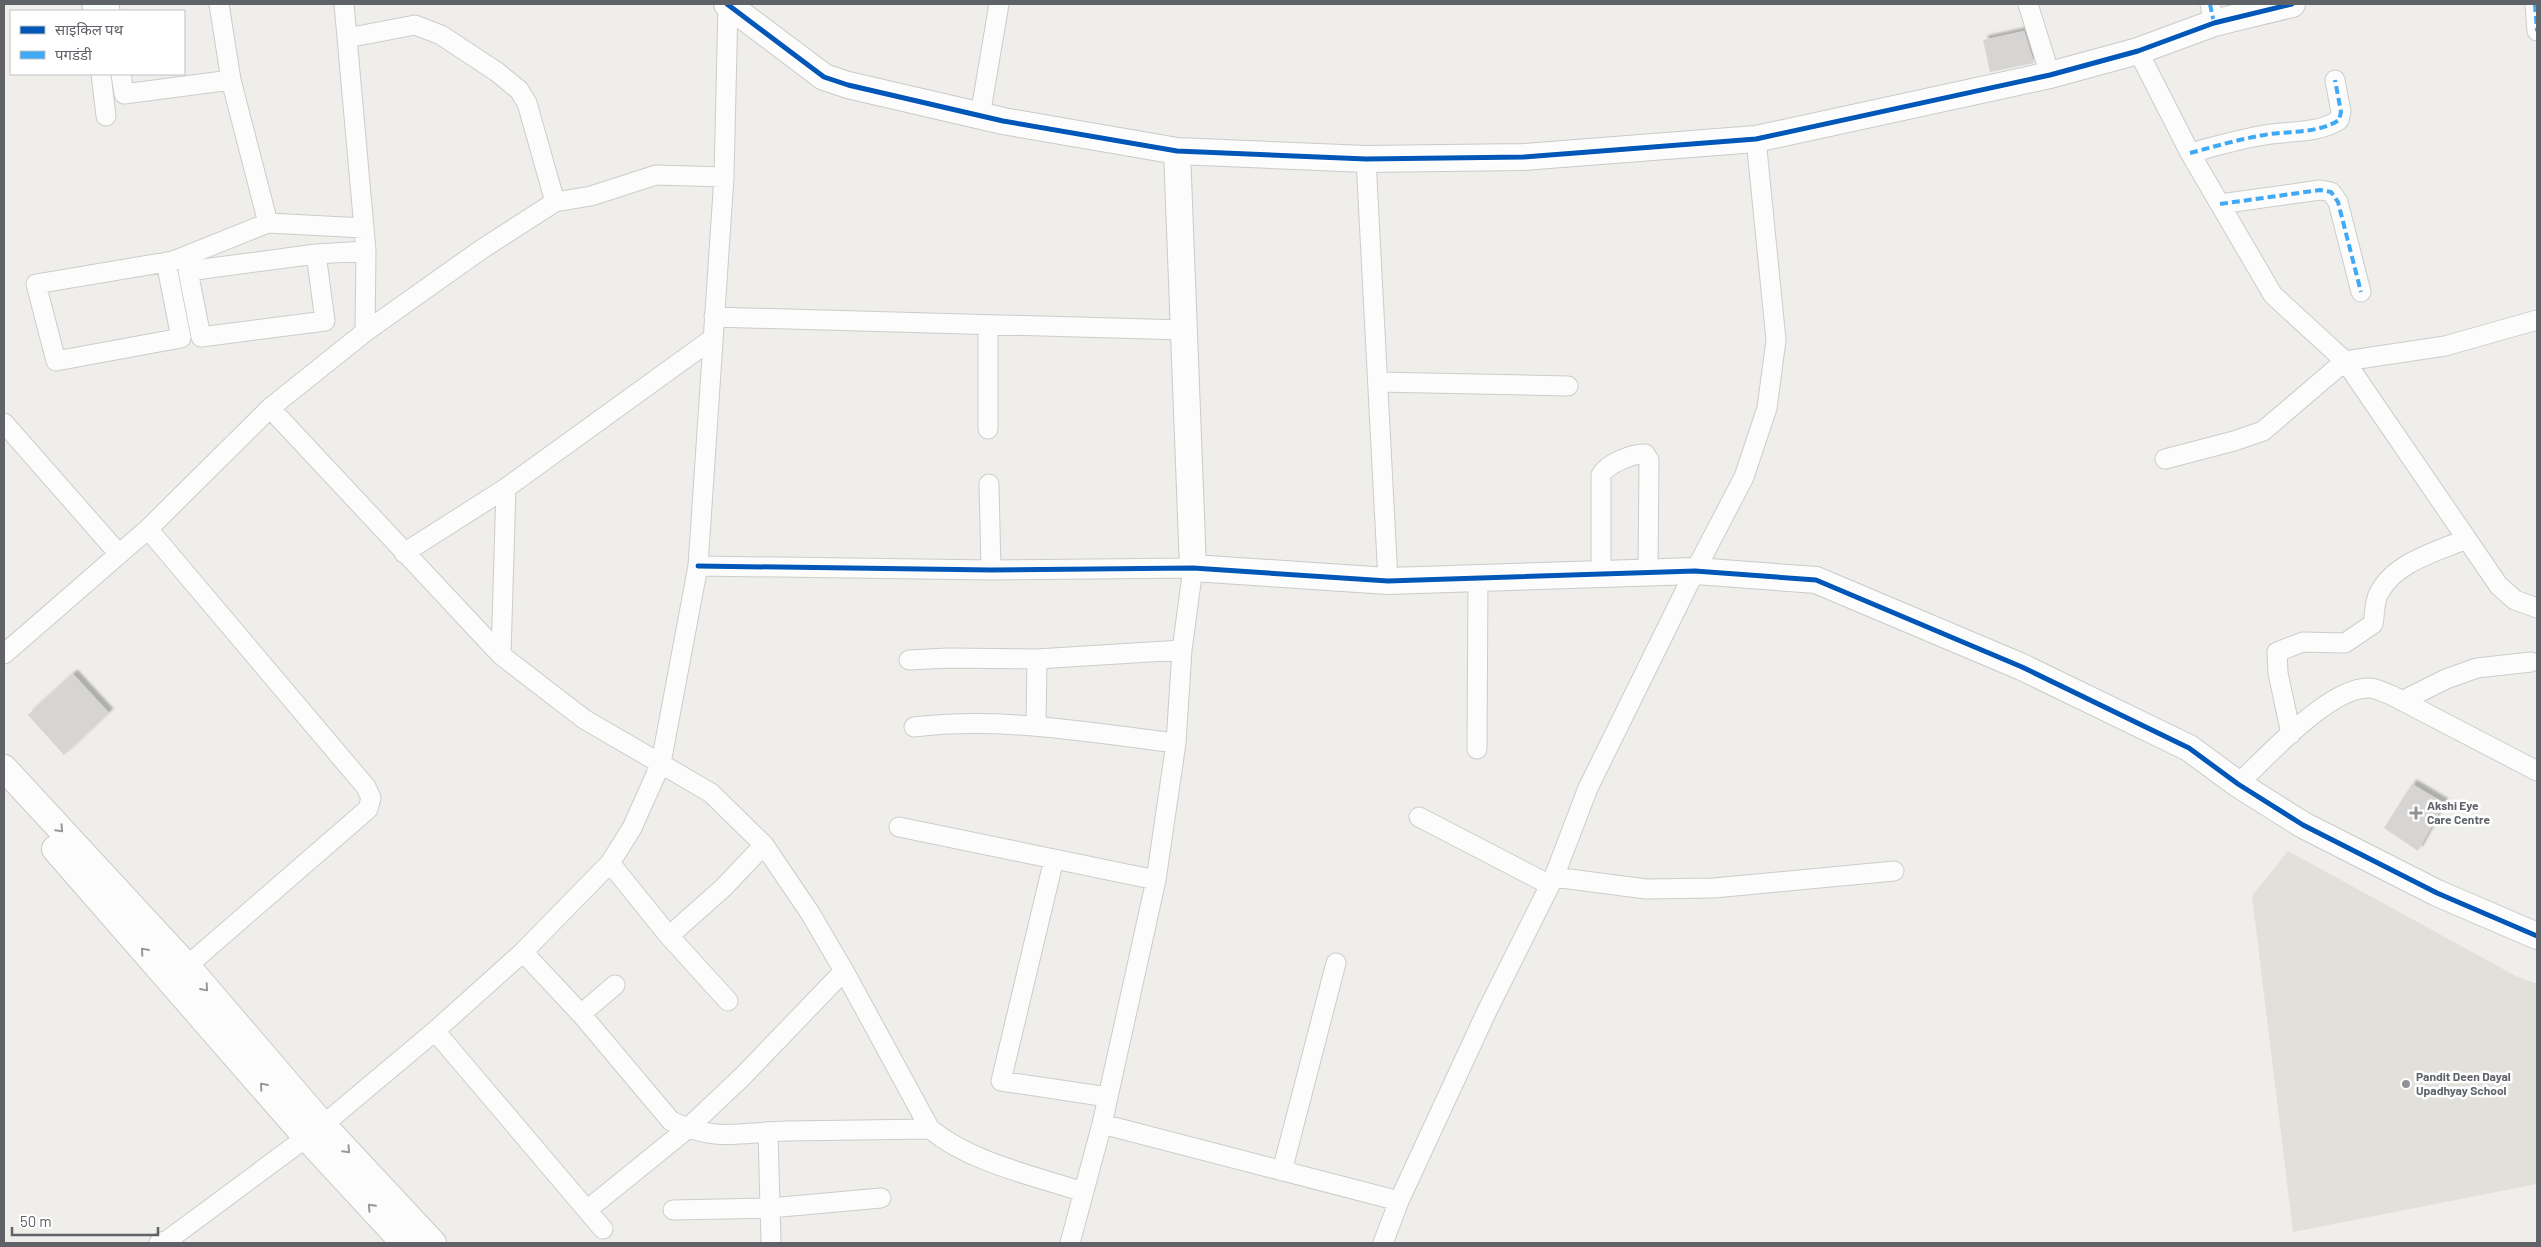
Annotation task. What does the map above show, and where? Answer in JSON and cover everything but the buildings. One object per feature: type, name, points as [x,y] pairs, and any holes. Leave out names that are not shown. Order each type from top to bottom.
[{"type":"street","points":[[219,4],[232,80],[268,223]]},
{"type":"street","points":[[344,4],[366,250],[365,332]]},
{"type":"street","points":[[728,4],[824,77],[848,85],[980,116],[1177,151],[1366,159],[1523,157],[1756,139],[2050,76],[2138,51],[2212,14],[2292,4]]},
{"type":"street","points":[[165,1242],[315,1131],[435,1031],[523,952],[610,863],[632,828],[661,763],[698,566],[724,178],[728,4]]},
{"type":"street","points":[[980,116],[999,4]]},
{"type":"street","points":[[2028,4],[2050,76]]},
{"type":"street","points":[[2535,4],[2537,31]]},
{"type":"street","points":[[347,38],[415,25],[441,35],[497,72],[519,90],[527,103],[555,202]]},
{"type":"street","points":[[2138,51],[2190,153],[2273,295],[2345,361],[2500,586],[2515,600],[2537,608]]},
{"type":"street","points":[[101,75],[106,116]]},
{"type":"street","points":[[120,75],[124,94],[232,80]]},
{"type":"street","points":[[2190,153],[2261,135],[2308,130],[2332,125],[2340,120],[2341,112],[2335,80]]},
{"type":"street","points":[[1383,1243],[1399,1201],[1487,1012],[1552,881],[1588,788],[1695,571],[1744,477],[1767,408],[1776,340],[1756,139]]},
{"type":"street","points":[[1070,1243],[1102,1124],[1156,880],[1176,743],[1182,650],[1193,568],[1177,151]]},
{"type":"street","points":[[1366,159],[1388,581]]},
{"type":"street","points":[[4,654],[148,528],[270,408],[365,332],[482,248],[555,202],[591,196],[656,175],[724,178]]},
{"type":"street","points":[[2220,204],[2320,190],[2331,192],[2338,202],[2361,292]]},
{"type":"street","points":[[166,262],[181,338],[56,361],[36,284],[166,262],[268,223],[364,228]]},
{"type":"street","points":[[316,254],[325,321],[201,337],[188,271],[316,254],[366,250]]},
{"type":"street","points":[[714,317],[1184,330]]},
{"type":"street","points":[[2164,459],[2234,441],[2263,431],[2345,361],[2445,346],[2537,320]]},
{"type":"street","points":[[988,325],[988,429]]},
{"type":"street","points":[[404,553],[506,488],[712,339]]},
{"type":"street","points":[[1378,382],[1568,386]]},
{"type":"street","points":[[270,408],[501,655],[584,720],[711,793],[764,845],[810,913],[844,971],[930,1129],[940,1137],[987,1160],[1083,1192]]},
{"type":"street","points":[[4,423],[119,554]]},
{"type":"street","points":[[1601,574],[1601,475],[1614,464],[1640,454],[1645,454],[1649,460],[1648,572]]},
{"type":"street","points":[[990,484],[991,570]]},
{"type":"street","points":[[501,655],[506,488]]},
{"type":"street","points":[[148,528],[366,787],[370,798],[368,810],[187,966]]},
{"type":"street","points":[[2291,734],[2278,673],[2277,652],[2303,642],[2346,643],[2373,624],[2378,594],[2394,573],[2419,559],[2466,539]]},
{"type":"street","points":[[698,566],[991,570],[1193,568],[1388,581],[1695,571],[1816,580],[2022,667],[2163,735],[2189,748],[2238,784],[2303,825],[2437,893],[2537,936]]},
{"type":"street","points":[[1477,749],[1478,579]]},
{"type":"street","points":[[909,660],[948,658],[1037,659],[1182,650]]},
{"type":"street","points":[[1036,726],[1037,659]]},
{"type":"street","points":[[2402,701],[2446,679],[2477,668],[2531,662]]},
{"type":"street","points":[[2238,784],[2312,715],[2346,692],[2370,688],[2402,701],[2537,771]]},
{"type":"street","points":[[914,727],[937,724],[1036,726],[1176,743]]},
{"type":"street","points":[[4,768],[187,966],[404,1243]]},
{"type":"street","points":[[4,791],[315,1131],[433,1243]]},
{"type":"street","points":[[1419,817],[1552,881],[1646,889],[1714,888],[1894,871]]},
{"type":"street","points":[[899,827],[1156,880]]},
{"type":"street","points":[[669,936],[723,888],[764,845]]},
{"type":"street","points":[[1054,859],[1001,1081],[1108,1097]]},
{"type":"street","points":[[610,863],[669,936],[728,1001]]},
{"type":"street","points":[[523,952],[581,1014],[671,1121],[687,1128],[710,1135],[734,1136],[768,1132],[930,1129]]},
{"type":"street","points":[[1282,1171],[1336,963]]},
{"type":"street","points":[[587,1210],[687,1128],[743,1076],[844,971]]},
{"type":"street","points":[[581,1014],[614,985]]},
{"type":"street","points":[[435,1031],[603,1229]]},
{"type":"street","points":[[1102,1124],[1399,1201]]},
{"type":"street","points":[[768,1132],[771,1243]]},
{"type":"street","points":[[673,1210],[770,1208],[881,1198]]},
{"type":"shaded area","name":"Pandit Deen Dayal Upadhyay School","points":[[2288,851],[2516,976],[2537,984],[2537,1184],[2293,1232],[2252,896]]},
{"type":"marked path","points":[[2210,4],[2214,23]]},
{"type":"marked path","points":[[2535,4],[2537,31]]},
{"type":"marked path","points":[[2190,153],[2269,134],[2310,130],[2330,125],[2339,120],[2341,112],[2335,80]]},
{"type":"marked path","points":[[2220,204],[2320,190],[2331,192],[2338,202],[2361,292]]},
{"type":"cycle path","points":[[727,4],[824,77],[848,85],[1003,121],[1177,151],[1366,159],[1523,157],[1756,139],[2050,75],[2138,51],[2214,23],[2292,4]]},
{"type":"cycle path","points":[[698,566],[991,570],[1193,568],[1388,581],[1695,571],[1816,580],[2022,667],[2189,748],[2238,784],[2303,825],[2437,893],[2537,936]]},
{"type":"place","name":"Akshi Eye Care Centre","points":[[2416,813]]},
{"type":"place","name":"Pandit Deen Dayal Upadhyay School","points":[[2406,1084]]}]
